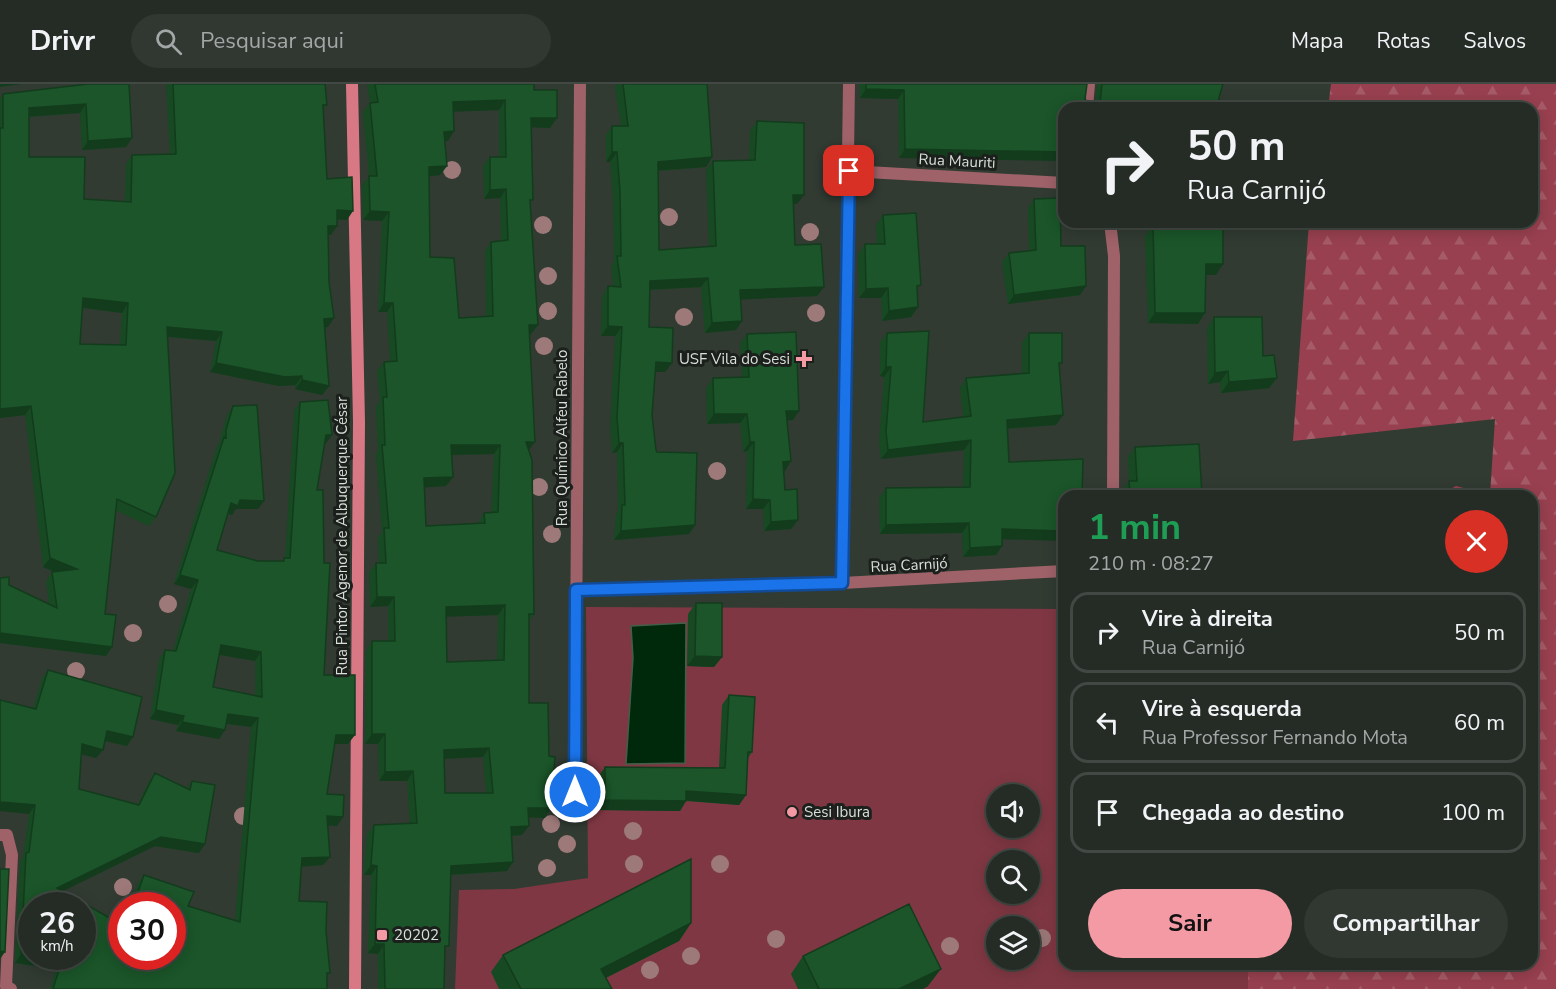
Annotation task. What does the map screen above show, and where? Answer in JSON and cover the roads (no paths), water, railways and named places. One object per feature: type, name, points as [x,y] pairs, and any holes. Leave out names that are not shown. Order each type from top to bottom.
[{"type":"street","name":"Rua Pintor Agenor de Albuquerque César","points":[[352,84],[358,422],[355,989]]},
{"type":"street","name":"Rua Químico Alfeu Rabelo","points":[[575,792],[580,84]]},
{"type":"street","points":[[842,583],[849,84]]},
{"type":"street","points":[[1088,102],[1089,84]]},
{"type":"street","name":"Rua Mauriti","points":[[849,171],[1058,183]]},
{"type":"street","points":[[1111,228],[1114,256],[1113,490]]},
{"type":"street","name":"Rua Carnijó","points":[[576,590],[842,583],[1058,571]]},
{"type":"street","points":[[0,835],[7,835],[12,855],[6,986],[11,989]]},
{"type":"place","name":"USF Vila do Sesi","points":[[804,359]]},
{"type":"place","name":"Sesi Ibura","points":[[792,812]]},
{"type":"place","name":"20202","points":[[382,935]]}]
